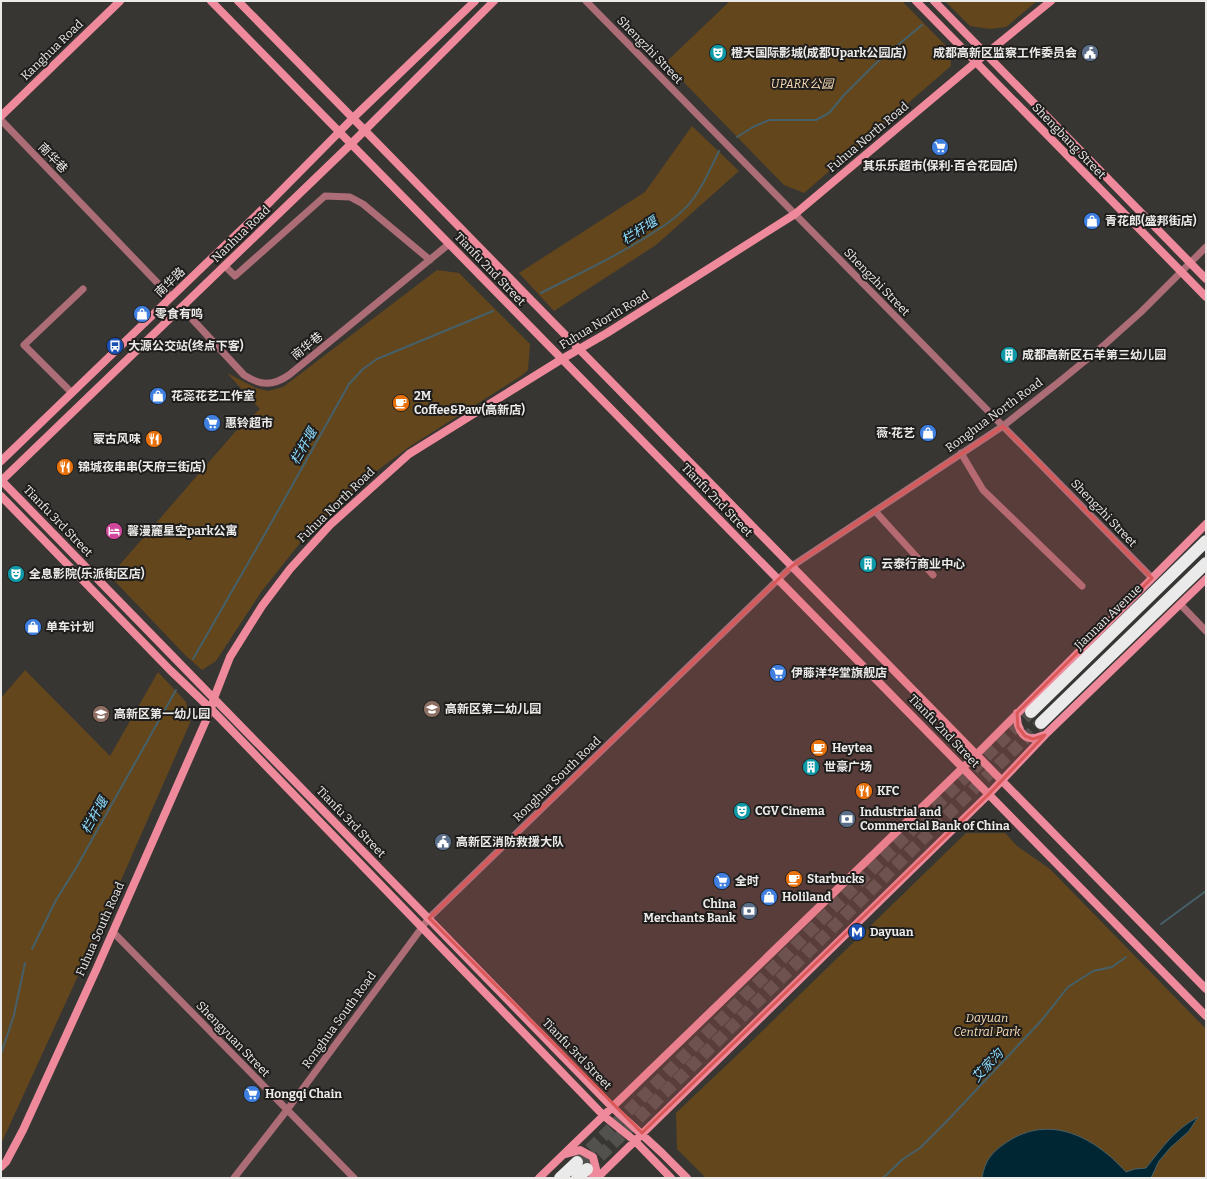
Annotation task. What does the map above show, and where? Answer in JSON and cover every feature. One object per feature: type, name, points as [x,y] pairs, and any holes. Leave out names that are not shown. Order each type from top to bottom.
[{"type":"highway","name":"Jiannan Avenue","points":[[1030,712],[1206,542]]},
{"type":"highway","points":[[1041,723],[1206,563]]},
{"type":"highway","points":[[560,1178],[585,1170]]},
{"type":"highway","points":[[577,1178],[585,1170]]},
{"type":"main road","name":"Kanghua Road","points":[[1,116],[120,1]]},
{"type":"main road","name":"Tianfu 2nd Street","points":[[210,1],[1206,1016]]},
{"type":"main road","name":"Tianfu 2nd Street","points":[[238,1],[1206,989]]},
{"type":"main road","points":[[353,118],[475,1]]},
{"type":"main road","name":"Nanhua Road","points":[[1,480],[365,131],[494,1]]},
{"type":"main road","name":"Shengbang Street","points":[[916,1],[1206,297]]},
{"type":"main road","name":"Shengbang Street","points":[[934,1],[1206,279]]},
{"type":"main road","name":"Fuhua North Road","points":[[214,698],[230,658],[262,606],[290,569],[330,525],[409,454],[562,359],[608,333],[795,214],[986,53],[1051,1]]},
{"type":"main road","name":"南华路","points":[[1,461],[271,201],[353,118]]},
{"type":"main road","name":"Tianfu 3rd Street","points":[[1,480],[613,1108],[642,1133],[687,1178]]},
{"type":"main road","name":"Tianfu 3rd Street","points":[[1,496],[170,670],[211,709],[604,1116],[635,1141],[671,1178]]},
{"type":"main road","points":[[539,1178],[963,768],[1206,524]]},
{"type":"main road","points":[[597,1178],[989,794],[1045,735],[1206,579]]},
{"type":"main road","name":"Fuhua South Road","points":[[1,1167],[6,1162],[23,1130],[113,932],[211,709],[214,698]]},
{"type":"main road","points":[[1017,713],[1016,722],[1025,736],[1033,739],[1045,735]]},
{"type":"main road","points":[[563,1155],[580,1150],[593,1157],[596,1169],[585,1170]]},
{"type":"street","name":"Shengzhi Street","points":[[586,1],[1152,578]]},
{"type":"street","name":"南华巷","points":[[1,120],[171,297]]},
{"type":"street","points":[[225,266],[235,276],[325,196],[350,197],[364,204],[430,260]]},
{"type":"street","name":"南华巷","points":[[181,307],[244,376],[260,383],[275,383],[289,375],[449,244]]},
{"type":"street","name":"Ronghua North Road","points":[[778,580],[792,566],[1003,426],[1103,346],[1141,312],[1206,247]]},
{"type":"street","points":[[72,393],[24,345],[83,289]]},
{"type":"street","points":[[961,453],[983,490],[1082,586]]},
{"type":"street","points":[[875,511],[933,575]]},
{"type":"street","name":"Ronghua South Road","points":[[234,1178],[287,1110],[429,918],[778,580]]},
{"type":"street","points":[[1180,604],[1206,631]]},
{"type":"street","name":"Shengyuan Street","points":[[113,932],[354,1178]]},
{"type":"highlighted area","points":[[1003,426],[1152,578],[1017,713],[1018,727],[1025,736],[1033,739],[1045,735],[989,794],[642,1133],[429,918],[792,566]]},
{"type":"green space","name":"UPARK公园","points":[[730,1],[902,1],[950,50],[951,66],[804,193],[784,185],[665,63]]},
{"type":"green space","points":[[945,1],[1037,1],[1006,27],[990,29],[970,26]]},
{"type":"green space","points":[[692,126],[739,171],[656,245],[554,311],[519,273],[645,192]]},
{"type":"green space","points":[[437,270],[459,273],[530,344],[528,370],[521,376],[409,447],[366,479],[304,538],[261,592],[216,661],[202,670],[185,655],[110,576],[235,432],[260,409],[227,373],[256,388],[268,391],[283,387]]},
{"type":"green space","points":[[25,670],[110,756],[158,672],[186,702],[190,723],[104,919],[1,1144],[1,698]]},
{"type":"green space","name":"Dayuan Central Park","points":[[966,833],[1005,833],[1017,846],[1050,869],[1206,1029],[1206,1178],[706,1178],[677,1149],[676,1113]]},
{"type":"water","points":[[1198,1117],[1189,1131],[1170,1148],[1159,1161],[1151,1178],[982,1178],[987,1161],[997,1149],[1023,1134],[1040,1130],[1056,1130],[1071,1133],[1086,1140],[1101,1149],[1126,1172],[1146,1168],[1163,1146],[1175,1134],[1189,1122]]},
{"type":"waterway","name":"栏杆堰","points":[[737,137],[753,127],[769,120],[816,120],[829,113],[844,95],[875,64],[922,25]]},
{"type":"waterway","name":"栏杆堰","points":[[541,293],[624,250],[657,231],[674,219],[684,210],[697,194],[719,151]]},
{"type":"waterway","name":"栏杆堰","points":[[193,659],[349,384],[363,369],[377,359],[493,311]]},
{"type":"waterway","name":"栏杆堰","points":[[32,949],[56,900],[76,868],[176,690]]},
{"type":"waterway","name":"艾家沟","points":[[1161,924],[1206,891]]},
{"type":"waterway","name":"艾家沟","points":[[883,1178],[903,1159],[920,1148],[946,1122],[1041,1021],[1068,987],[1093,971],[1112,967],[1126,957]]},
{"type":"waterway","name":"栏杆堰","points":[[1,1054],[14,1015],[25,963]]},
{"type":"tunnel","points":[[577,1162],[1031,712]]},
{"type":"tunnel","points":[[587,1169],[1041,723]]},
{"type":"place","name":"橙天国际影城(成都Upark公园店)","points":[[718,53]]},
{"type":"place","name":"成都高新区监察工作委员会","points":[[1090,53]]},
{"type":"place","name":"其乐乐超市(保利·百合花园店)","points":[[940,147]]},
{"type":"place","name":"青花郎(盛邦街店)","points":[[1092,221]]},
{"type":"place","name":"零食有鸣","points":[[142,314]]},
{"type":"place","name":"大源公交站(终点下客)","points":[[115,346]]},
{"type":"place","name":"成都高新区石羊第三幼儿园","points":[[1009,355]]},
{"type":"place","name":"花蕊花艺工作室","points":[[158,396]]},
{"type":"place","name":"2M Coffee&Paw(高新店)","points":[[401,403]]},
{"type":"place","name":"惠铃超市","points":[[212,423]]},
{"type":"place","name":"薇·花艺","points":[[928,433]]},
{"type":"place","name":"蒙古风味","points":[[154,439]]},
{"type":"place","name":"锦城夜串串(天府三街店)","points":[[65,467]]},
{"type":"place","name":"馨漫麓星空park公寓","points":[[114,531]]},
{"type":"place","name":"云泰行商业中心","points":[[868,564]]},
{"type":"place","name":"全息影院(乐派街区店)","points":[[16,574]]},
{"type":"place","name":"单车计划","points":[[33,627]]},
{"type":"place","name":"伊藤洋华堂旗舰店","points":[[778,673]]},
{"type":"place","name":"高新区第二幼儿园","points":[[432,709]]},
{"type":"place","name":"高新区第一幼儿园","points":[[101,714]]},
{"type":"place","name":"Heytea","points":[[819,748]]},
{"type":"place","name":"世豪广场","points":[[811,767]]},
{"type":"place","name":"KFC","points":[[864,791]]},
{"type":"place","name":"CGV Cinema","points":[[742,811]]},
{"type":"place","name":"Industrial and Commercial Bank of China","points":[[847,819]]},
{"type":"place","name":"高新区消防救援大队","points":[[443,842]]},
{"type":"place","name":"Starbucks","points":[[794,879]]},
{"type":"place","name":"全时","points":[[722,881]]},
{"type":"place","name":"Holiland","points":[[769,897]]},
{"type":"place","name":"China Merchants Bank","points":[[749,911]]},
{"type":"place","name":"Dayuan","points":[[857,932]]},
{"type":"place","name":"Hongqi Chain","points":[[252,1094]]}]
